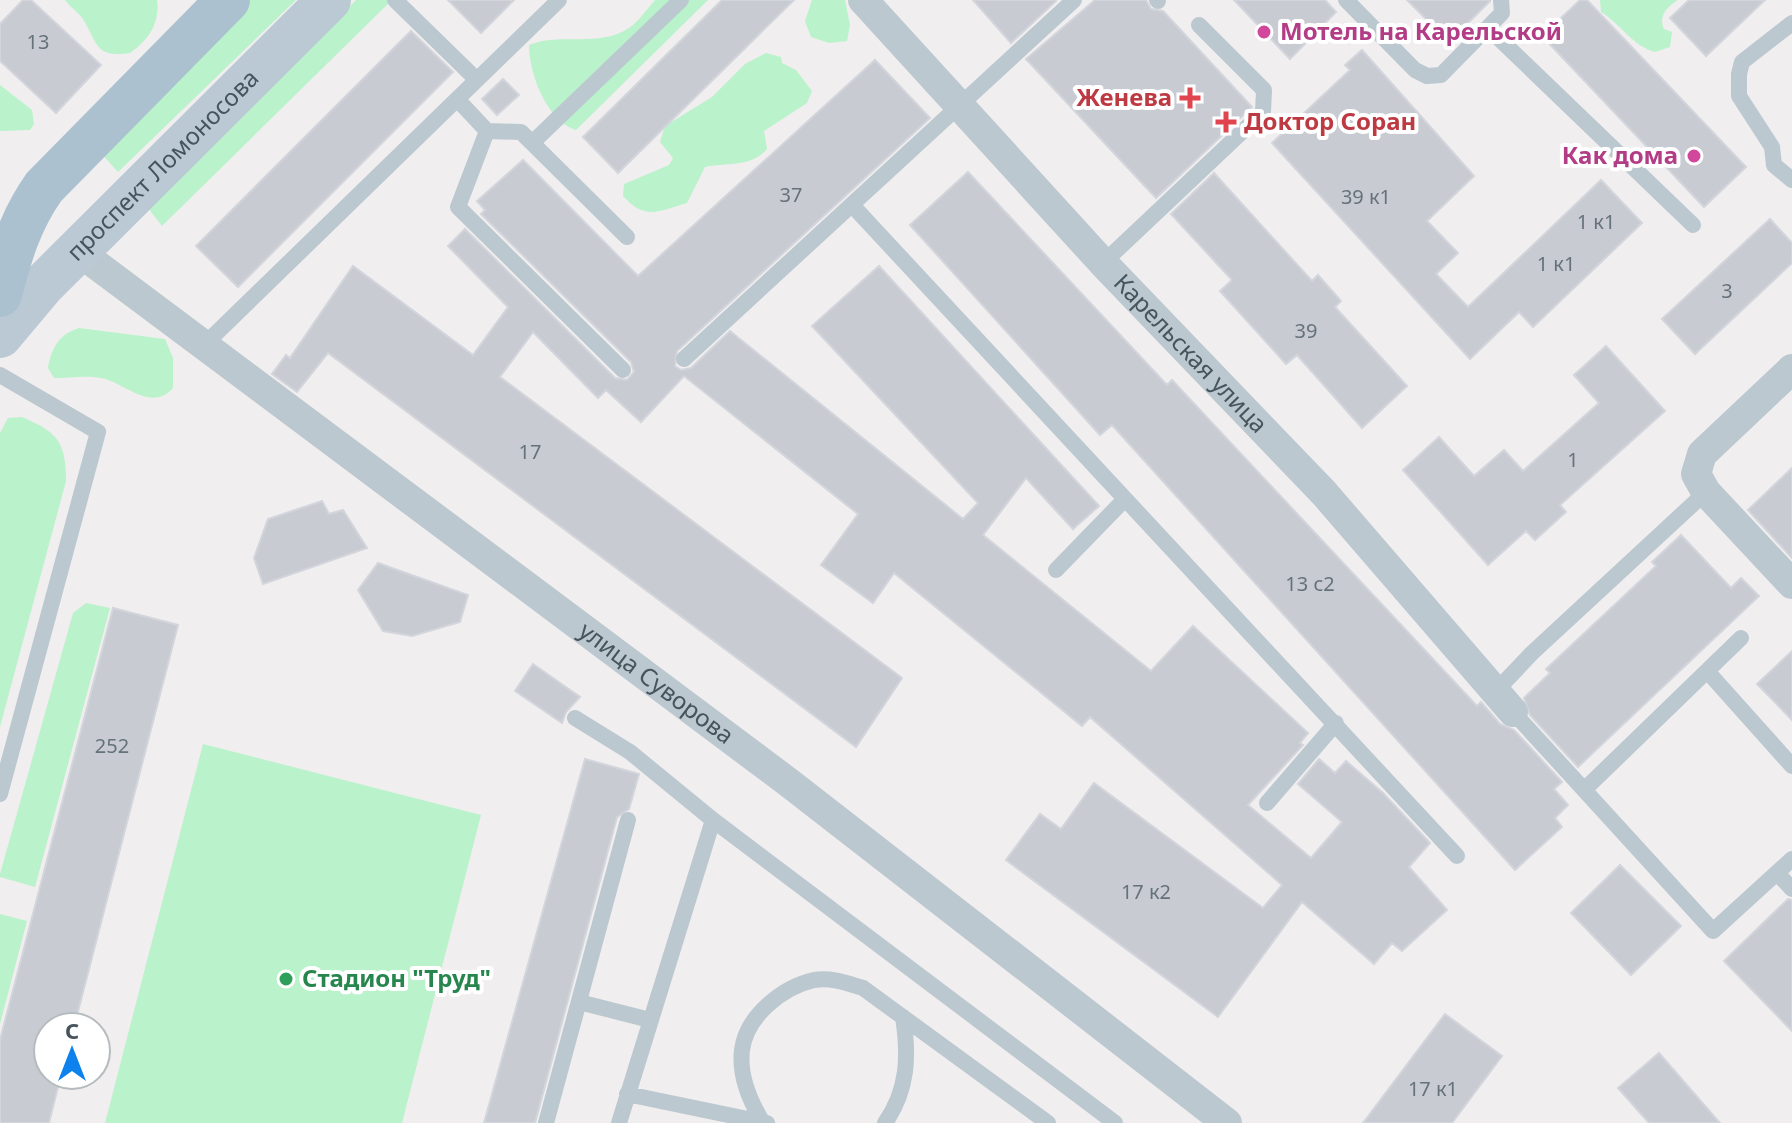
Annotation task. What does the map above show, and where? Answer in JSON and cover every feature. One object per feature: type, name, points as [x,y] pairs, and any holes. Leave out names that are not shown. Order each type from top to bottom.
[{"type":"main road","points":[[0,295],[7,234],[44,187],[228,0]]},
{"type":"main road","name":"проспект Ломоносова","points":[[0,336],[42,286],[329,0]]},
{"type":"street","name":"Карельская улица","points":[[863,0],[1103,263],[1324,493],[1504,702]]},
{"type":"street","name":"улица Суворова","points":[[78,251],[788,782],[1227,1123]]},
{"type":"street","points":[[1792,369],[1702,454],[1701,483],[1792,584]]},
{"type":"lane","points":[[395,0],[477,80]]},
{"type":"lane","points":[[203,346],[559,0]]},
{"type":"lane","points":[[532,143],[681,0]]},
{"type":"lane","points":[[684,359],[1074,0]]},
{"type":"lane","points":[[1346,0],[1415,70],[1427,76],[1441,75],[1488,28],[1502,13],[1501,0]]},
{"type":"lane","points":[[1792,23],[1742,62],[1739,74],[1739,96],[1772,147],[1774,165],[1792,180]]},
{"type":"lane","points":[[1103,263],[1263,112],[1264,90],[1199,25]]},
{"type":"lane","points":[[1488,28],[1693,225]]},
{"type":"lane","points":[[457,99],[487,131],[521,132],[627,237]]},
{"type":"lane","points":[[487,131],[458,207],[623,370]]},
{"type":"lane","points":[[852,205],[1457,856]]},
{"type":"lane","points":[[0,375],[98,432],[0,794]]},
{"type":"lane","points":[[1701,483],[1532,653],[1504,702],[1713,931],[1792,859]]},
{"type":"lane","points":[[1056,570],[1125,499]]},
{"type":"lane","points":[[1585,789],[1741,638]]},
{"type":"lane","points":[[1707,671],[1792,766]]},
{"type":"lane","points":[[575,718],[630,752],[713,820],[1115,1123]]},
{"type":"lane","points":[[1267,803],[1336,723]]},
{"type":"lane","points":[[546,1123],[628,820]]},
{"type":"lane","points":[[619,1123],[713,820]]},
{"type":"lane","points":[[1777,873],[1792,889]]},
{"type":"lane","points":[[764,1122],[750,1102],[742,1049],[756,1018],[782,992],[816,980],[839,980],[863,988],[1048,1123]]},
{"type":"lane","points":[[579,1002],[650,1020]]},
{"type":"lane","points":[[885,1123],[901,1096],[908,1058],[903,1017]]},
{"type":"lane","points":[[627,1094],[764,1122]]},
{"type":"green space","points":[[65,0],[157,0],[157,16],[148,37],[137,48],[130,53],[110,53],[99,47],[83,19]]},
{"type":"green space","points":[[242,0],[296,0],[118,172],[93,144]]},
{"type":"green space","points":[[356,0],[392,0],[162,226],[148,208]]},
{"type":"green space","points":[[655,0],[708,0],[576,130],[566,125],[548,107],[542,95],[532,69],[529,45],[541,41],[593,39],[617,34],[633,25]]},
{"type":"green space","points":[[812,0],[845,0],[850,25],[847,41],[829,43],[811,37],[805,21]]},
{"type":"green space","points":[[1600,0],[1678,0],[1667,9],[1662,20],[1664,29],[1672,32],[1670,47],[1655,52],[1640,45],[1601,12]]},
{"type":"green space","points":[[766,53],[781,57],[782,63],[796,70],[812,91],[807,103],[764,131],[767,149],[746,162],[705,167],[687,203],[653,212],[631,204],[623,196],[624,184],[669,165],[673,158],[660,142],[665,126],[712,97],[745,64]]},
{"type":"green space","points":[[0,85],[32,110],[34,124],[30,130],[0,131]]},
{"type":"green space","points":[[79,328],[165,339],[173,358],[173,388],[156,398],[137,394],[101,378],[54,378],[48,368],[54,349],[61,338]]},
{"type":"green space","points":[[22,417],[44,428],[57,440],[64,456],[66,481],[0,727],[0,433],[8,418]]},
{"type":"green space","points":[[86,603],[110,608],[35,887],[0,877],[0,874],[73,613]]},
{"type":"green space","points":[[203,744],[481,815],[402,1123],[105,1123]]},
{"type":"green space","points":[[0,914],[27,921],[0,1024]]},
{"type":"building","points":[[23,0],[31,0],[101,65],[56,113],[0,61],[0,24]]},
{"type":"building","points":[[448,0],[514,0],[481,33]]},
{"type":"building","points":[[722,0],[794,0],[618,173],[583,137]]},
{"type":"building","points":[[973,0],[1055,0],[1056,1],[1011,43]]},
{"type":"building","points":[[1095,0],[1146,0],[1151,9],[1163,11],[1252,107],[1156,198],[1026,59]]},
{"type":"building","points":[[1234,0],[1325,0],[1336,12],[1290,59]]},
{"type":"building","points":[[1407,0],[1490,0],[1490,1],[1449,42]]},
{"type":"building","points":[[1580,0],[1587,0],[1746,167],[1704,207],[1542,36]]},
{"type":"building","points":[[1689,0],[1765,0],[1706,56],[1670,18]]},
{"type":"building","points":[[411,31],[453,72],[238,287],[196,246]]},
{"type":"building","points":[[1362,50],[1474,176],[1427,221],[1458,253],[1436,274],[1468,307],[1601,180],[1642,223],[1533,327],[1519,312],[1470,359],[1272,143],[1350,70],[1345,65]]},
{"type":"building","points":[[875,60],[930,118],[677,351],[675,366],[681,370],[691,368],[730,331],[963,519],[978,503],[812,326],[879,266],[1099,506],[1073,529],[1026,478],[983,535],[1151,671],[1193,626],[1308,733],[1300,743],[1303,745],[1248,805],[1311,858],[1342,822],[1298,784],[1319,759],[1335,773],[1346,761],[1383,793],[1430,843],[1409,867],[1447,910],[1402,951],[1392,943],[1374,964],[1302,902],[1218,1017],[1006,860],[1040,814],[1061,829],[1094,783],[1263,908],[1282,885],[1090,717],[1082,726],[894,573],[873,603],[821,565],[858,514],[684,376],[641,422],[606,390],[598,398],[533,332],[500,377],[902,678],[856,747],[328,353],[297,392],[272,374],[286,355],[290,358],[353,266],[473,355],[508,307],[448,246],[465,229],[615,378],[627,380],[634,372],[631,362],[481,214],[485,210],[477,201],[523,160],[638,276]]},
{"type":"building","points":[[503,79],[519,95],[497,115],[482,99]]},
{"type":"building","points":[[968,172],[1167,385],[1172,380],[1477,706],[1481,702],[1500,724],[1514,730],[1562,782],[1554,789],[1568,805],[1555,818],[1562,827],[1515,870],[1112,425],[1100,435],[910,225]]},
{"type":"building","points":[[1214,173],[1312,281],[1318,275],[1341,301],[1335,307],[1407,386],[1362,428],[1297,355],[1286,364],[1220,291],[1232,280],[1171,214]]},
{"type":"building","points":[[1770,219],[1792,243],[1792,263],[1695,354],[1662,319]]},
{"type":"building","points":[[1606,346],[1665,411],[1560,505],[1566,512],[1535,540],[1526,531],[1488,565],[1403,470],[1439,437],[1474,476],[1504,450],[1523,471],[1599,403],[1574,375]]},
{"type":"building","points":[[1792,468],[1792,558],[1748,510]]},
{"type":"building","points":[[322,501],[329,514],[343,510],[367,548],[263,584],[254,558],[268,519]]},
{"type":"building","points":[[1681,535],[1731,588],[1741,578],[1759,596],[1578,767],[1530,715],[1524,698],[1550,673],[1546,669],[1656,566],[1652,562]]},
{"type":"building","points":[[378,563],[468,595],[460,622],[412,636],[383,631],[358,590]]},
{"type":"building","points":[[113,608],[178,625],[78,1011],[32,1011],[32,1091],[57,1091],[49,1123],[0,1123],[0,1040]]},
{"type":"building","points":[[1792,651],[1792,720],[1757,684]]},
{"type":"building","points":[[533,664],[580,697],[566,712],[562,723],[515,691]]},
{"type":"building","points":[[585,759],[639,774],[629,809],[617,817],[535,1123],[484,1123]]},
{"type":"building","points":[[1620,865],[1681,926],[1631,975],[1571,913]]},
{"type":"building","points":[[1788,899],[1792,900],[1792,1031],[1724,961]]},
{"type":"building","points":[[1445,1014],[1502,1056],[1452,1123],[1363,1123]]},
{"type":"building","points":[[1659,1053],[1720,1123],[1649,1123],[1618,1088]]},
{"type":"place","name":"Мотель на Карельской","points":[[1264,32]]},
{"type":"place","name":"Женева","points":[[1190,98]]},
{"type":"place","name":"Доктор Соран","points":[[1226,122]]},
{"type":"place","name":"Как дома","points":[[1694,156]]},
{"type":"place","name":"Стадион \"Труд\"","points":[[286,979]]}]
